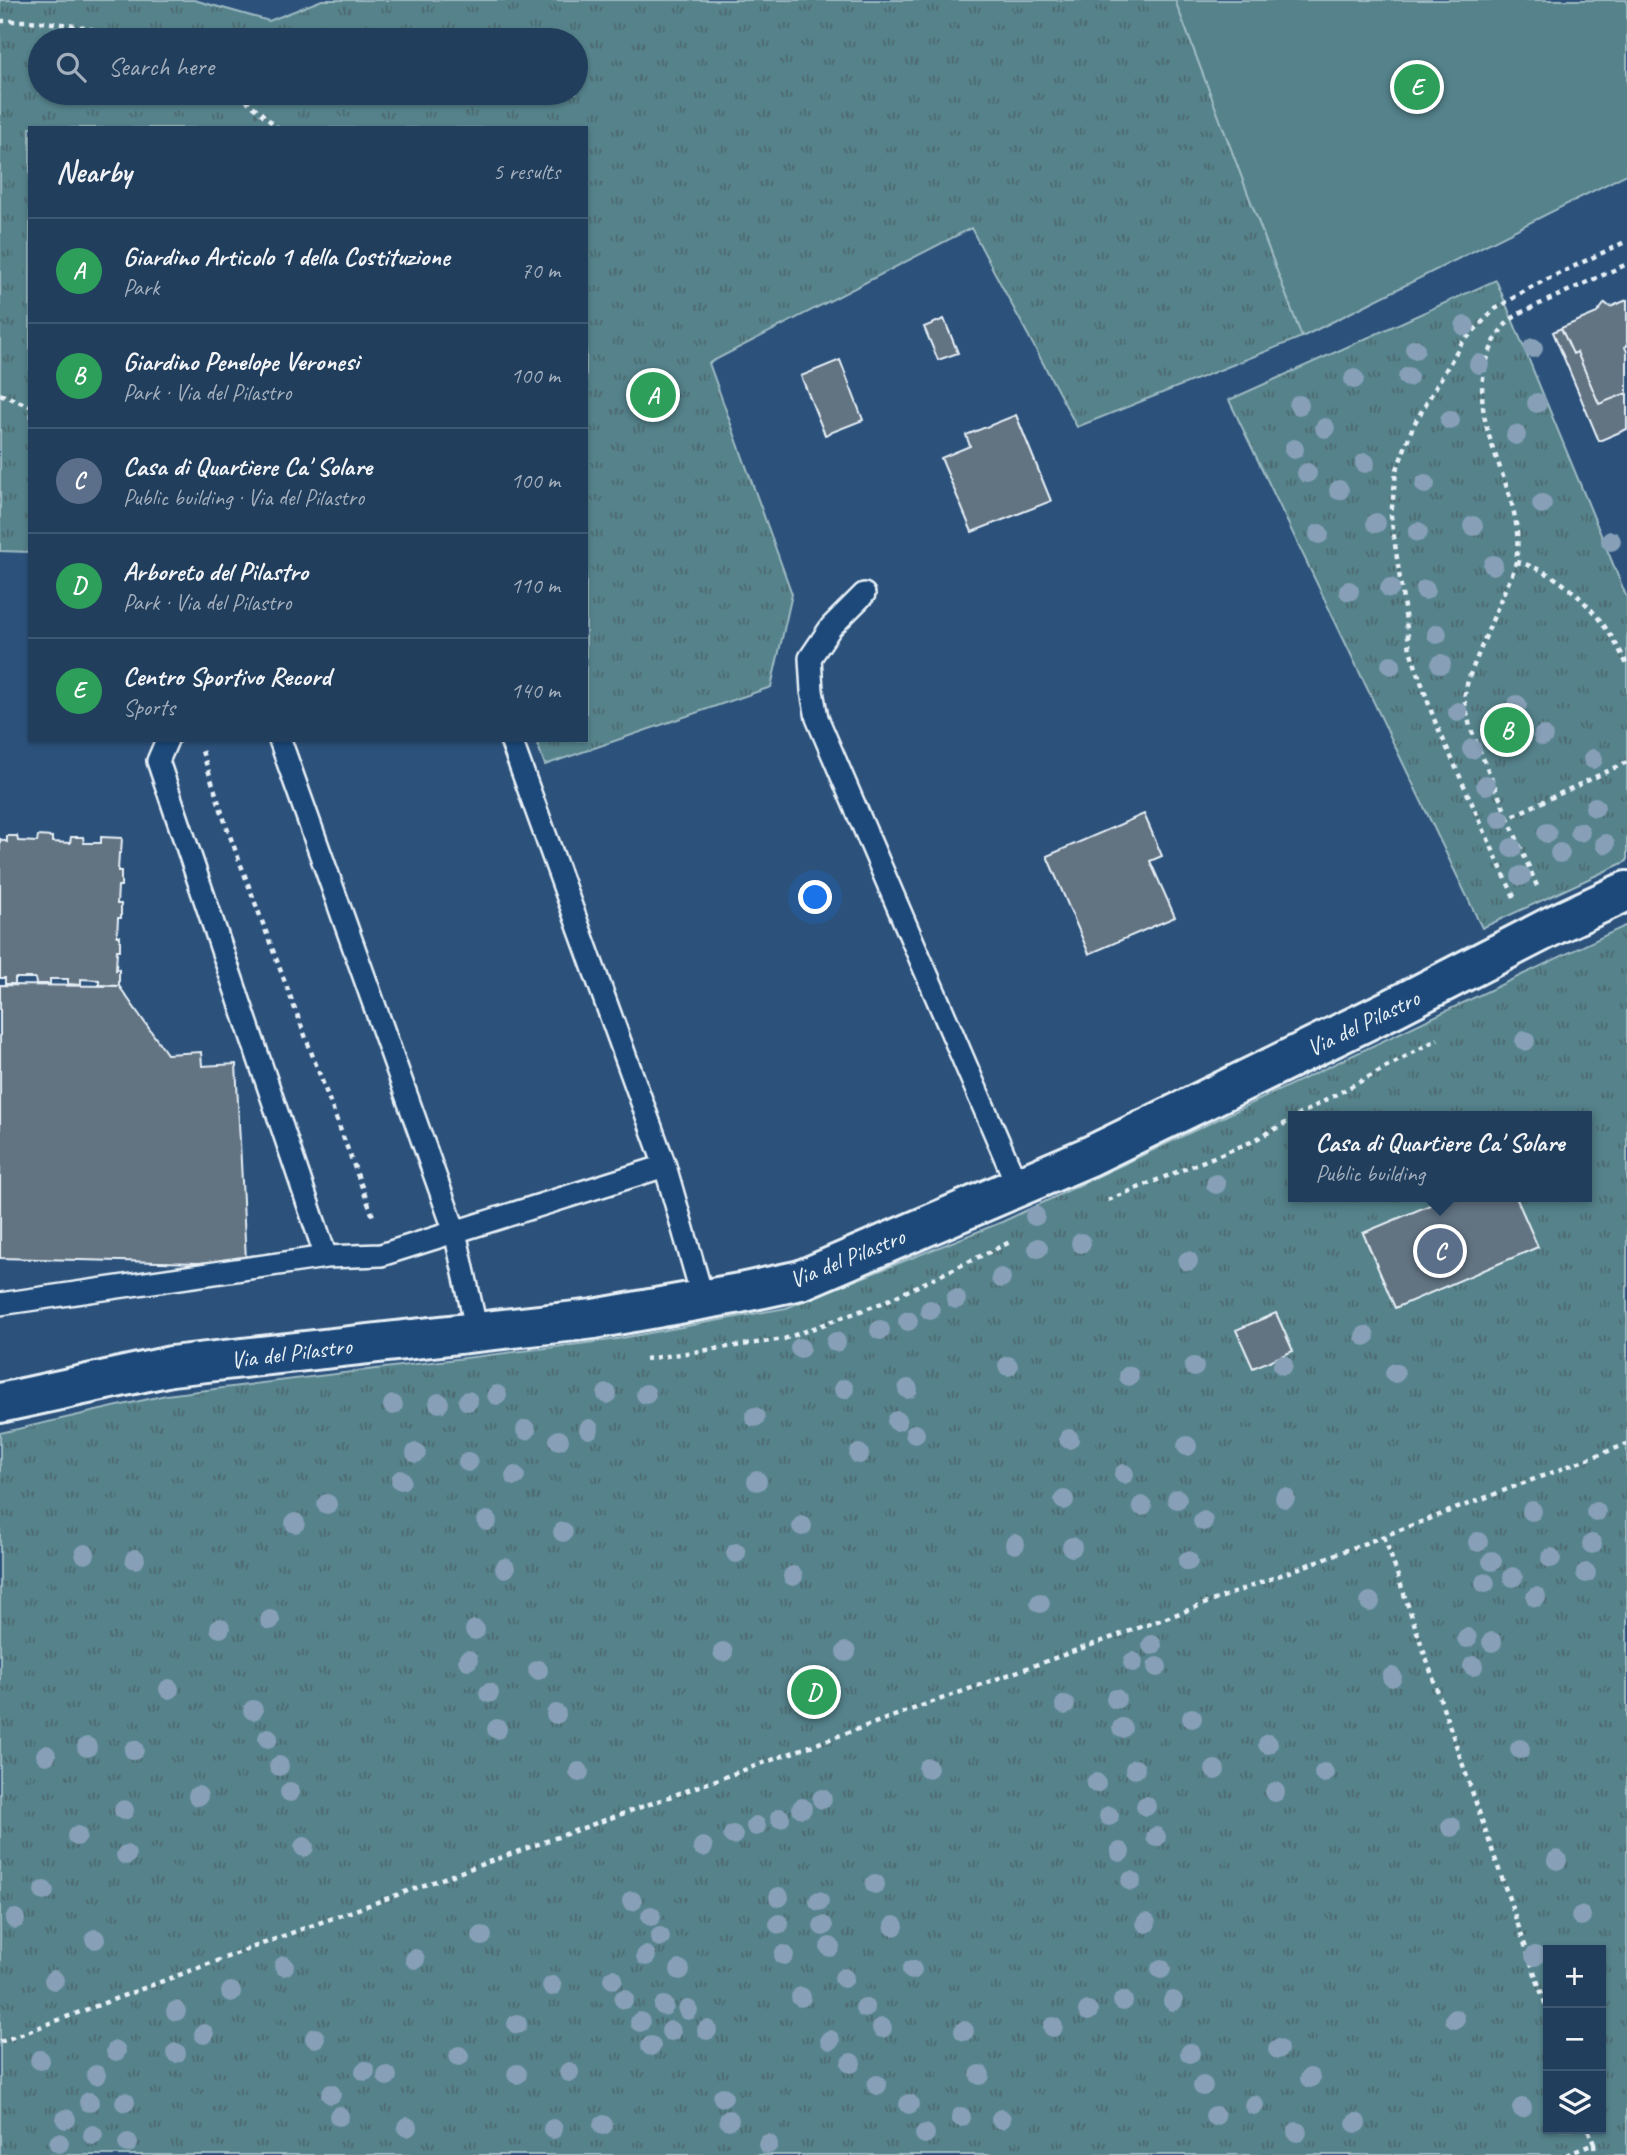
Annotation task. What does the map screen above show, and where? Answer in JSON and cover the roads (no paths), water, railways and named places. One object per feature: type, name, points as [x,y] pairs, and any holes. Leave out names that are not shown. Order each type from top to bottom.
[{"type":"street","name":"Via del Pilastro","points":[[0,1404],[171,1366],[594,1319],[801,1280],[1090,1156],[1627,891]]},
{"type":"lane","points":[[863,594],[831,627],[810,658],[817,718],[1018,1187]]},
{"type":"lane","points":[[166,742],[158,761],[327,1257]]},
{"type":"lane","points":[[281,742],[455,1232],[477,1332]]},
{"type":"lane","points":[[512,742],[665,1166],[703,1300]]},
{"type":"lane","points":[[0,1304],[327,1257],[381,1255],[665,1166]]},
{"type":"place","name":"Centro Sportivo Record","points":[[1417,87]]},
{"type":"place","name":"Giardino Articolo 1 della Costituzione","points":[[653,395]]},
{"type":"place","name":"Giardino Penelope Veronesi","points":[[1507,730]]},
{"type":"place","name":"Casa di Quartiere Ca' Solare","points":[[1440,1251]]},
{"type":"place","name":"Arboreto del Pilastro","points":[[814,1692]]}]
